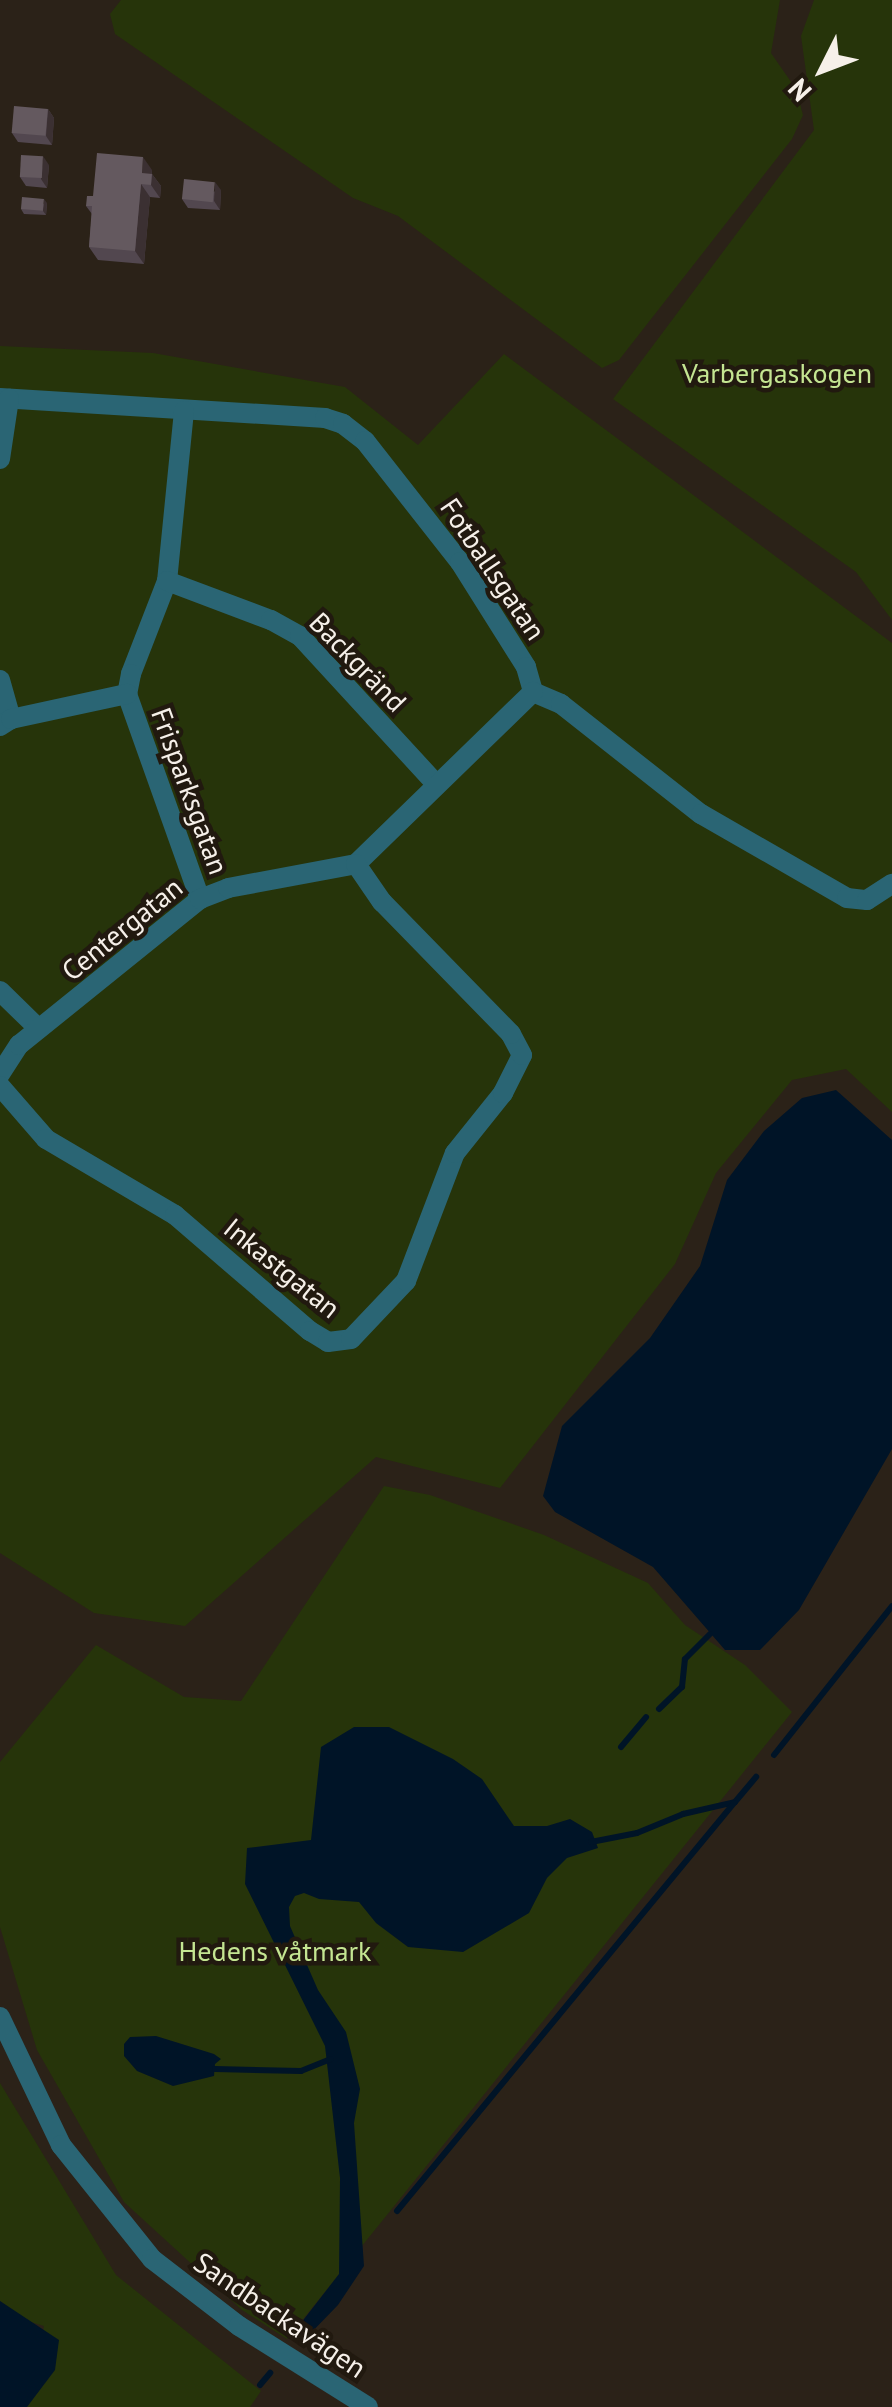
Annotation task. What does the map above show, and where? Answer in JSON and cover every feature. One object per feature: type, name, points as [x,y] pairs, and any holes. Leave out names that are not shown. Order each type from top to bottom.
[{"type":"street","name":"Fotballsgatan","points":[[4,398],[325,418],[344,424],[365,441],[460,562],[526,667],[534,692]]},
{"type":"street","points":[[0,459],[4,398]]},
{"type":"street","name":"Frisparksgatan","points":[[184,411],[166,581],[127,694],[200,899]]},
{"type":"street","name":"Backgränd","points":[[166,581],[272,620],[300,636],[437,785]]},
{"type":"street","points":[[0,680],[6,723],[127,694]]},
{"type":"street","points":[[356,864],[534,692],[561,704],[700,814],[847,898],[867,900],[892,884]]},
{"type":"street","name":"Centergatan","points":[[0,1074],[19,1045],[200,899],[228,888],[356,864]]},
{"type":"street","name":"Inkastgatan","points":[[0,1086],[46,1139],[175,1216],[310,1332],[328,1342],[350,1338],[406,1281],[455,1153],[510,1083],[522,1055],[511,1034],[382,902],[356,864]]},
{"type":"street","points":[[0,991],[39,1029]]},
{"type":"street","name":"Sandbackavägen","points":[[0,2017],[61,2145],[152,2258],[239,2326],[368,2407]]},
{"type":"green space","points":[[121,0],[780,0],[771,53],[796,89],[803,115],[792,139],[619,360],[602,368],[398,216],[353,198],[115,34],[110,14]]},
{"type":"green space","name":"Varbergaskogen","points":[[814,0],[892,0],[892,620],[856,572],[613,399],[814,130],[801,36]]},
{"type":"green space","points":[[0,346],[153,353],[345,387],[418,445],[504,354],[892,643],[892,1112],[846,1069],[792,1080],[716,1173],[675,1264],[500,1488],[376,1457],[185,1626],[94,1613],[0,1553]]},
{"type":"green space","name":"Hedens våtmark","points":[[384,1486],[430,1495],[544,1535],[648,1583],[685,1625],[745,1665],[792,1712],[287,2339],[242,2310],[124,2202],[37,2050],[0,1927],[0,1762],[96,1645],[184,1697],[241,1701]]},
{"type":"green space","points":[[0,2083],[116,2275],[261,2391],[250,2407],[27,2407],[32,2399],[44,2326],[24,2320],[0,2301]]},
{"type":"water","points":[[836,1090],[892,1140],[892,1449],[799,1610],[760,1650],[725,1650],[653,1567],[555,1512],[543,1496],[562,1426],[650,1338],[700,1266],[727,1180],[764,1131],[802,1098]]},
{"type":"water","points":[[354,1727],[389,1727],[453,1759],[482,1779],[514,1826],[547,1826],[570,1819],[592,1832],[598,1848],[567,1858],[547,1878],[529,1913],[463,1952],[408,1947],[376,1923],[359,1902],[319,1899],[304,1893],[295,1896],[289,1907],[290,1926],[318,1990],[346,2032],[360,2089],[354,2123],[364,2266],[338,2305],[304,2340],[294,2332],[339,2274],[340,2178],[325,2046],[245,1884],[247,1848],[311,1840],[321,1747]]},
{"type":"water","points":[[156,2036],[214,2054],[221,2059],[215,2064],[214,2076],[173,2086],[137,2071],[124,2056],[124,2044],[130,2037]]},
{"type":"water","points":[[0,2301],[59,2340],[55,2370],[27,2407],[0,2407]]},
{"type":"building","points":[[14,106],[48,109],[46,136],[12,133]]},
{"type":"building","points":[[97,153],[143,157],[142,173],[152,174],[151,185],[141,184],[135,251],[89,247],[92,206],[86,206],[87,196],[93,196]]},
{"type":"building","points":[[21,155],[43,156],[42,178],[20,177]]},
{"type":"building","points":[[184,179],[215,182],[213,202],[182,199]]},
{"type":"building","points":[[22,197],[44,199],[43,211],[21,209]]},
{"type":"waterway","points":[[774,1755],[892,1606]]},
{"type":"waterway","points":[[659,1709],[682,1687],[685,1659],[710,1634]]},
{"type":"waterway","points":[[621,1747],[646,1717]]},
{"type":"waterway","points":[[591,1842],[637,1833],[683,1814],[735,1802],[756,1777]]},
{"type":"waterway","points":[[397,2211],[734,1803]]},
{"type":"waterway","points":[[215,2069],[301,2071],[331,2059]]},
{"type":"waterway","points":[[260,2385],[270,2373]]}]
